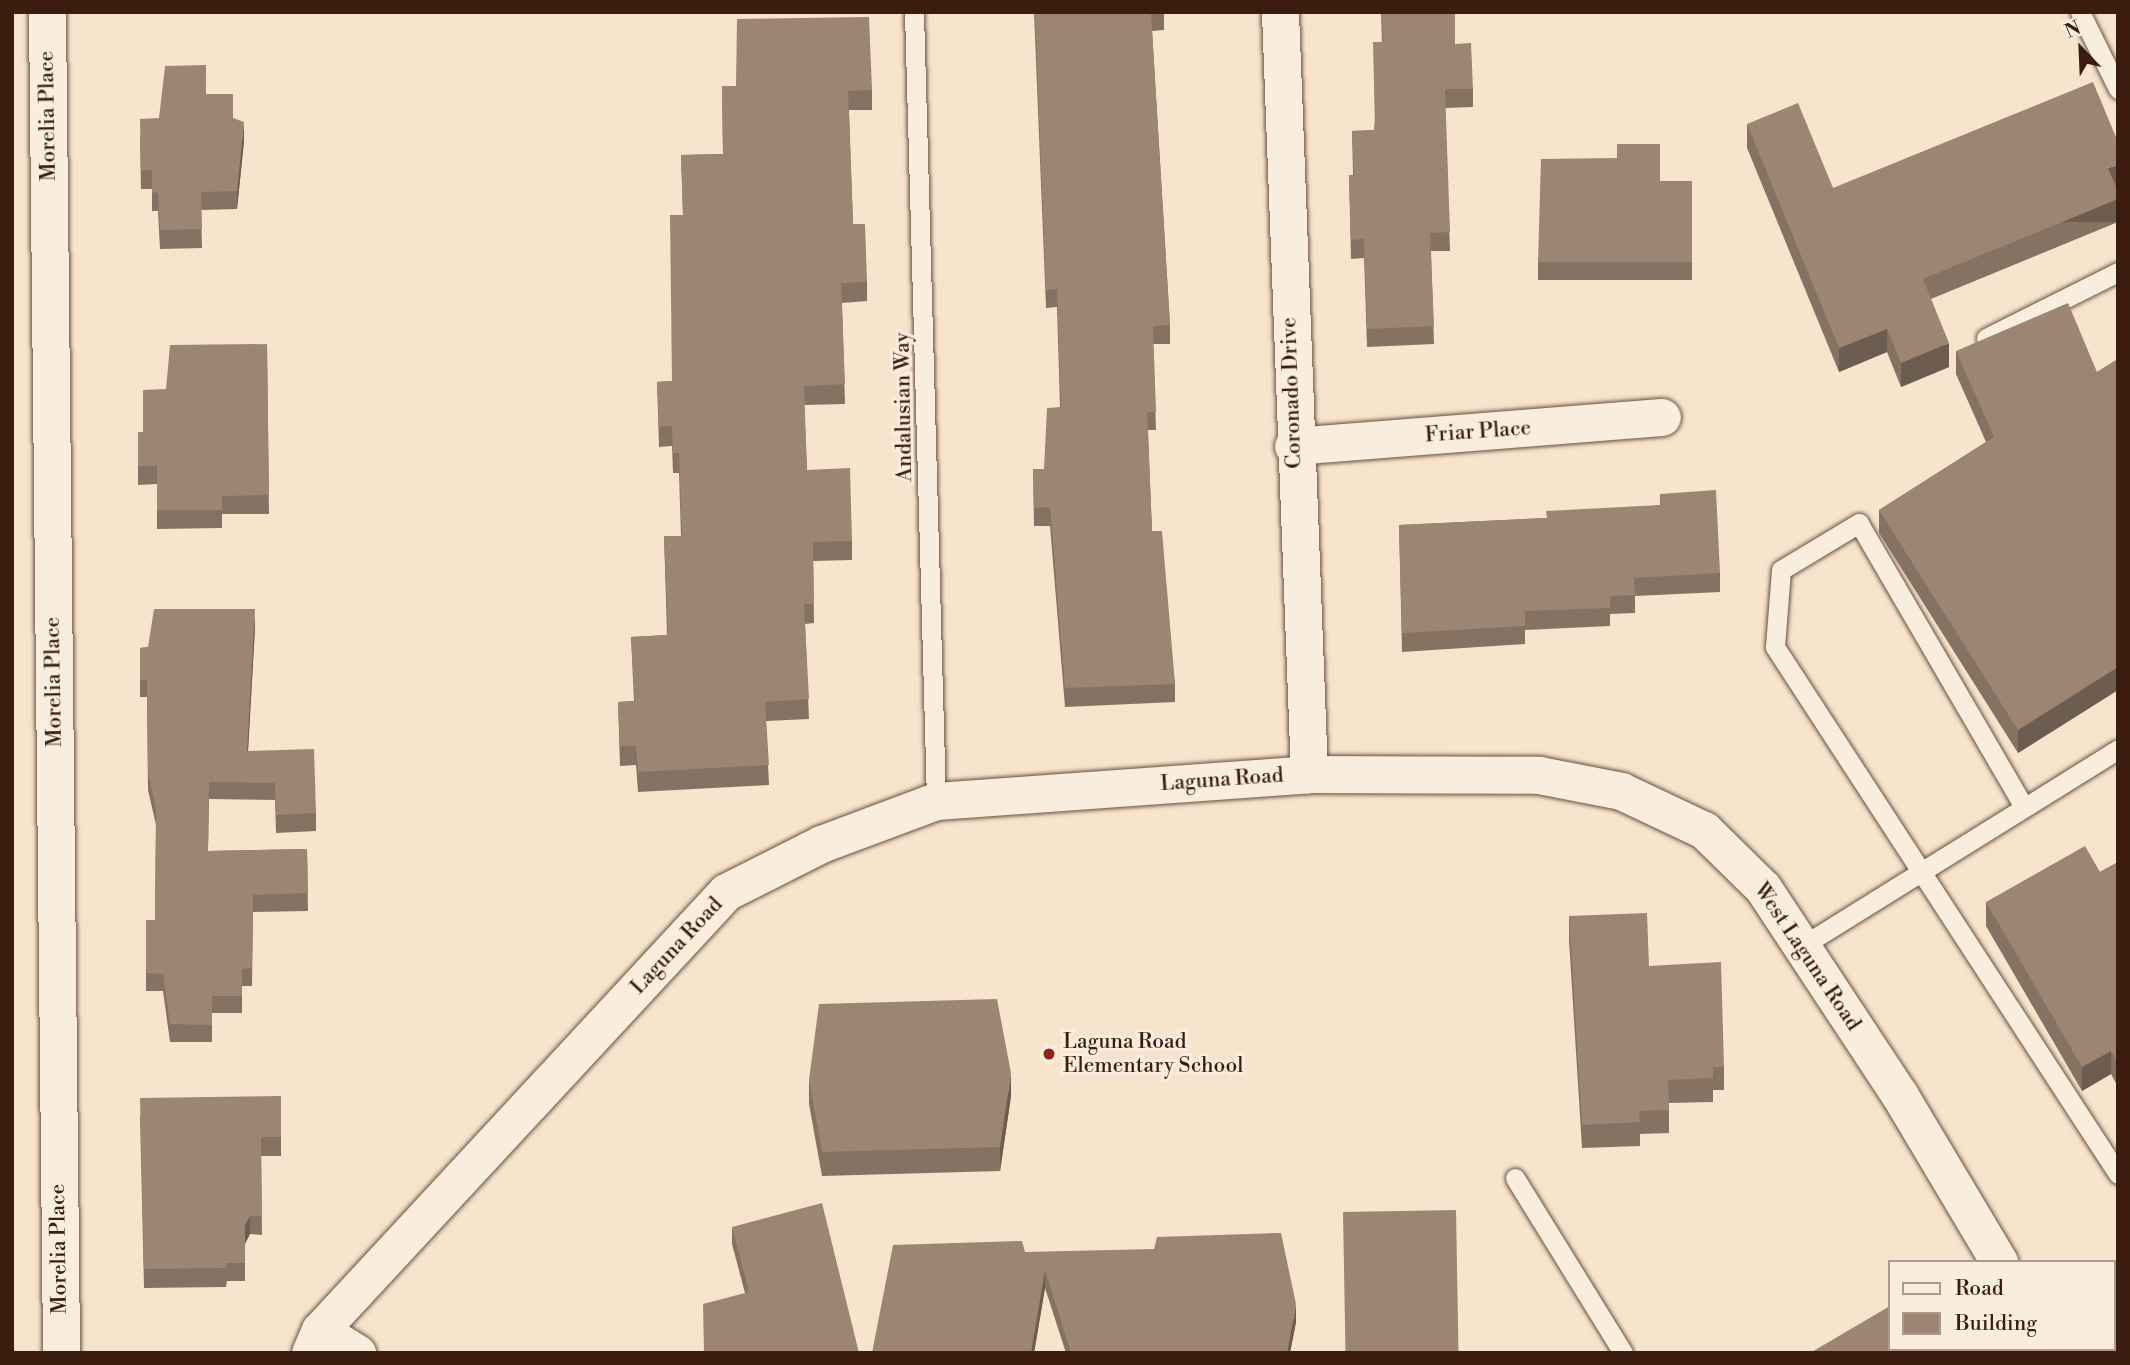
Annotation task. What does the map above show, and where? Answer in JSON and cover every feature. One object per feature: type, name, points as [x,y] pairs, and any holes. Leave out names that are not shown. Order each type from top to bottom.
[{"type":"street","name":"Morelia Place","points":[[47,12],[61,1353]]},
{"type":"street","name":"Coronado Drive","points":[[1280,12],[1293,446],[1309,774]]},
{"type":"street","name":"Friar Place","points":[[1293,446],[1662,417]]},
{"type":"street","name":"Laguna Road","points":[[315,1341],[726,892],[821,844],[936,801],[1309,774]]},
{"type":"street","name":"West Laguna Road","points":[[1309,774],[1539,775],[1621,792],[1704,830],[1763,888],[1899,1094],[1998,1260]]},
{"type":"street","points":[[315,1341],[357,1353]]},
{"type":"lane","name":"Andalusian Way","points":[[914,12],[936,801]]},
{"type":"lane","points":[[2080,12],[2118,89]]},
{"type":"lane","points":[[1986,338],[2118,272]]},
{"type":"lane","points":[[2024,807],[1859,523],[1781,569],[1775,647],[1919,873],[2118,1174]]},
{"type":"lane","points":[[1802,946],[2118,749]]},
{"type":"lane","points":[[1515,1178],[1623,1353]]},
{"type":"building","points":[[1035,12],[1162,12],[1151,13],[1170,325],[1153,326],[1156,412],[1147,412],[1152,531],[1162,531],[1175,684],[1065,688],[1050,507],[1034,508],[1033,469],[1044,469],[1047,408],[1061,407],[1057,289],[1046,290]]},
{"type":"building","points":[[1382,12],[1455,12],[1455,44],[1471,43],[1473,89],[1445,89],[1450,232],[1430,233],[1434,326],[1367,329],[1364,239],[1351,240],[1349,175],[1354,175],[1352,131],[1375,130],[1373,42],[1383,42]]},
{"type":"building","points":[[869,17],[872,90],[848,91],[853,224],[865,224],[867,282],[841,283],[845,384],[804,386],[807,470],[850,468],[852,541],[813,542],[814,604],[804,604],[809,699],[765,702],[769,765],[638,772],[636,746],[620,746],[618,702],[635,701],[631,637],[668,635],[664,536],[682,536],[679,453],[673,453],[672,426],[659,427],[657,382],[672,381],[670,215],[683,215],[681,155],[723,154],[722,86],[736,86],[737,19]]},
{"type":"building","points":[[206,65],[206,94],[233,94],[233,118],[244,122],[237,191],[201,192],[202,229],[160,230],[158,192],[152,193],[152,170],[141,171],[140,119],[159,118],[165,66]]},
{"type":"building","points":[[2093,82],[2118,142],[2118,165],[2108,168],[2118,191],[2118,199],[1923,279],[1949,343],[1901,363],[1887,329],[1839,348],[1747,124],[1798,103],[1833,188]]},
{"type":"building","points":[[1617,144],[1660,144],[1660,181],[1692,181],[1692,262],[1538,262],[1541,159],[1617,158]]},
{"type":"building","points":[[2068,303],[2097,372],[2118,359],[2118,667],[2018,730],[1879,510],[1994,437],[1956,351]]},
{"type":"building","points":[[267,344],[269,495],[222,496],[222,510],[157,510],[157,466],[138,466],[138,432],[143,432],[143,390],[166,389],[170,345]]},
{"type":"building","points":[[1716,490],[1720,573],[1634,578],[1635,595],[1610,596],[1610,608],[1525,611],[1525,626],[1402,633],[1399,525],[1547,518],[1546,511],[1661,505],[1660,494]]},
{"type":"building","points":[[154,609],[255,609],[247,751],[314,749],[316,813],[276,815],[275,783],[209,782],[208,851],[307,849],[308,893],[253,895],[252,968],[242,969],[242,996],[212,996],[212,1025],[170,1024],[163,974],[146,973],[146,920],[155,920],[156,809],[148,773],[147,680],[140,680],[140,648],[148,647]]},
{"type":"building","points":[[2085,846],[2100,872],[2118,862],[2118,1063],[2111,1051],[2082,1067],[1986,902]]},
{"type":"building","points":[[1647,913],[1649,966],[1721,962],[1724,1067],[1713,1067],[1713,1078],[1668,1080],[1669,1110],[1639,1111],[1640,1122],[1582,1125],[1569,916]]},
{"type":"building","points":[[997,999],[1011,1073],[1000,1147],[822,1152],[809,1080],[819,1004]]},
{"type":"building","points":[[281,1096],[281,1137],[261,1137],[262,1216],[250,1216],[245,1225],[245,1263],[227,1263],[226,1268],[144,1269],[140,1098]]},
{"type":"building","points":[[822,1203],[859,1353],[704,1353],[703,1304],[749,1292],[732,1227]]},
{"type":"building","points":[[1456,1210],[1458,1353],[1345,1353],[1343,1212]]},
{"type":"building","points":[[1281,1233],[1296,1304],[1287,1353],[1071,1353],[1045,1270],[1031,1353],[872,1353],[893,1245],[1022,1241],[1025,1252],[1154,1249],[1157,1237]]},
{"type":"building","points":[[1888,1307],[1888,1351],[1942,1353],[1810,1353]]},
{"type":"place","name":"Laguna Road Elementary School","points":[[1049,1054]]}]
